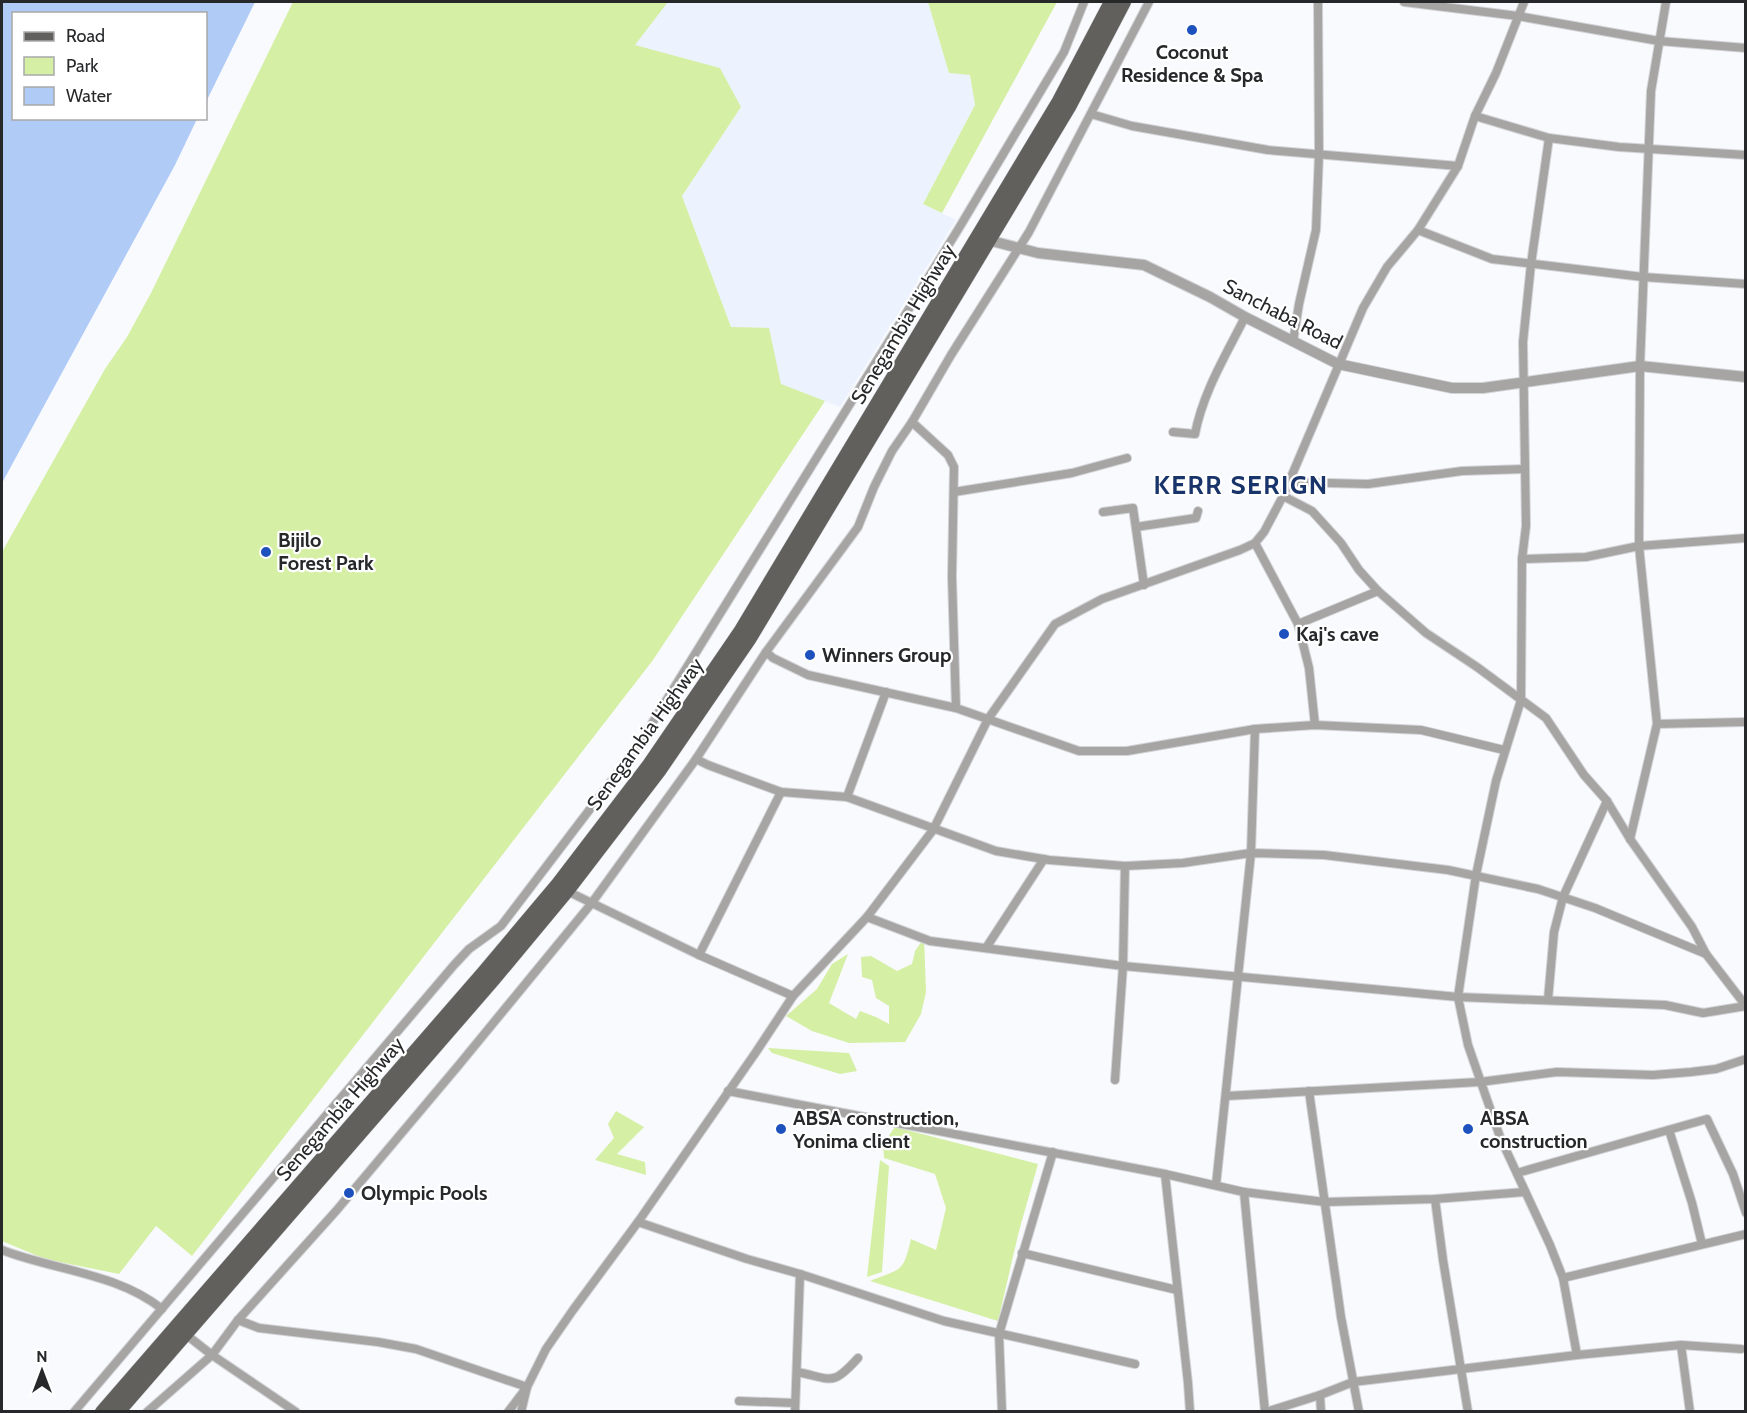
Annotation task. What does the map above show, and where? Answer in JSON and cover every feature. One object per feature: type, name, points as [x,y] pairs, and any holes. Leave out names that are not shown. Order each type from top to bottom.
[{"type":"main road","name":"Senegambia Highway","points":[[102,1412],[558,884],[669,737],[740,632],[901,366],[1059,101],[1111,2]]},
{"type":"main road","name":"Senegambia Highway","points":[[118,1412],[493,980],[567,891],[659,771],[750,638],[1069,107],[1124,2]]},
{"type":"street","points":[[74,1412],[469,949],[501,926],[638,746],[959,228],[1064,52],[1084,2]]},
{"type":"street","points":[[147,1412],[212,1355],[238,1320],[336,1211],[591,903],[696,759],[766,652],[858,527],[892,451],[1029,232],[1149,2]]},
{"type":"street","points":[[1293,342],[1299,304],[1317,230],[1318,2]]},
{"type":"street","points":[[1404,2],[1518,16],[1659,41],[1746,48]]},
{"type":"street","points":[[508,1412],[527,1387],[546,1349],[559,1330],[638,1222],[793,996],[867,917],[933,830],[988,719],[1055,624],[1102,599],[1255,543],[1264,532],[1283,496],[1363,308],[1387,267],[1418,230],[1458,166],[1475,117],[1496,73],[1524,2]]},
{"type":"street","points":[[1630,839],[1658,724],[1639,546],[1640,366],[1651,91],[1666,2]]},
{"type":"street","points":[[1091,114],[1132,126],[1268,150],[1458,166]]},
{"type":"street","points":[[1475,117],[1549,138],[1619,147],[1746,155]]},
{"type":"street","points":[[1549,138],[1531,264],[1523,342],[1526,526],[1522,559],[1521,700],[1504,750],[1476,876],[1458,998],[1468,1044],[1500,1137],[1563,1278],[1578,1355]]},
{"type":"street","points":[[1418,230],[1492,259],[1643,277],[1746,284]]},
{"type":"street","name":"Sanchaba Road","points":[[988,240],[1073,259],[1144,265],[1338,364],[1452,388],[1483,388],[1640,366],[1746,377]]},
{"type":"street","points":[[1173,432],[1195,434],[1203,404],[1245,317]]},
{"type":"street","points":[[912,422],[948,455],[954,467],[952,577],[956,708]]},
{"type":"street","points":[[954,492],[1072,473],[1126,458]]},
{"type":"street","points":[[1289,482],[1368,484],[1462,471],[1525,469]]},
{"type":"street","points":[[867,917],[930,941],[1123,966],[1458,998],[1665,1005],[1703,1013],[1745,1006],[1706,954],[1692,927],[1630,839],[1607,801],[1584,775],[1546,718],[1426,633],[1378,591],[1359,570],[1341,543],[1312,511],[1283,496]]},
{"type":"street","points":[[1103,512],[1133,508],[1144,585]]},
{"type":"street","points":[[1136,527],[1196,518],[1198,511]]},
{"type":"street","points":[[1522,559],[1586,557],[1639,546],[1746,538]]},
{"type":"street","points":[[1255,543],[1298,624],[1309,668],[1315,725]]},
{"type":"street","points":[[1298,624],[1378,591]]},
{"type":"street","points":[[766,652],[773,658],[807,675],[956,708],[1079,751],[1127,751],[1255,729],[1315,725],[1421,730],[1504,750]]},
{"type":"street","points":[[846,797],[886,692]]},
{"type":"street","points":[[1658,724],[1746,722]]},
{"type":"street","points":[[1216,1185],[1251,853],[1255,729]]},
{"type":"street","points":[[696,759],[781,792],[846,797],[996,851],[1044,860],[1125,866],[1183,863],[1251,853],[1324,855],[1448,870],[1538,889],[1563,897],[1706,954]]},
{"type":"street","points":[[699,955],[781,792]]},
{"type":"street","points":[[1548,1000],[1554,932],[1563,897],[1607,801]]},
{"type":"street","points":[[986,948],[1044,860]]},
{"type":"street","points":[[1115,1080],[1123,966],[1125,866]]},
{"type":"street","points":[[567,891],[699,955],[793,996]]},
{"type":"street","points":[[1226,1095],[1480,1082],[1557,1072],[1653,1075],[1716,1069],[1746,1059]]},
{"type":"street","points":[[728,1091],[1053,1152],[1244,1192],[1325,1202],[1435,1199],[1526,1192]]},
{"type":"street","points":[[1308,1091],[1341,1317],[1359,1412]]},
{"type":"street","points":[[1517,1173],[1707,1119],[1732,1174],[1746,1213]]},
{"type":"street","points":[[1669,1130],[1702,1244]]},
{"type":"street","points":[[1002,1412],[999,1334],[1053,1152]]},
{"type":"street","points":[[1165,1174],[1190,1412]]},
{"type":"street","points":[[1244,1192],[1265,1412],[1353,1382],[1681,1345],[1741,1349]]},
{"type":"street","points":[[1435,1199],[1468,1412]]},
{"type":"street","points":[[638,1222],[747,1260],[800,1274],[944,1321],[1135,1364]]},
{"type":"street","points":[[1563,1278],[1746,1234]]},
{"type":"street","points":[[2,1250],[29,1261],[68,1269],[145,1296],[162,1309]]},
{"type":"street","points":[[1022,1253],[1177,1290]]},
{"type":"street","points":[[739,1401],[795,1407],[800,1274]]},
{"type":"street","points":[[238,1320],[259,1328],[378,1342],[416,1349],[527,1387]]},
{"type":"street","points":[[184,1334],[296,1412]]},
{"type":"street","points":[[1681,1345],[1690,1412]]},
{"type":"street","points":[[797,1372],[834,1380],[843,1376],[858,1358]]},
{"type":"street","points":[[521,1412],[527,1387]]},
{"type":"street","points":[[1320,1395],[1321,1412]]},
{"type":"shaded area","points":[[668,2],[928,2],[949,72],[970,75],[975,105],[923,204],[956,220],[840,407],[780,384],[731,327],[682,196],[741,107],[634,45]]},
{"type":"green space","name":"Bijilo Forest Park","points":[[293,2],[668,2],[635,45],[720,68],[741,107],[682,196],[731,327],[769,328],[781,384],[825,401],[653,660],[192,1256],[156,1226],[119,1274],[45,1259],[2,1241],[2,552],[105,369],[127,337],[151,293]]},
{"type":"green space","points":[[928,2],[1057,2],[942,213],[923,204],[975,105],[970,75],[949,73]]},
{"type":"green space","points":[[924,938],[926,992],[921,1014],[905,1042],[849,1043],[812,1031],[786,1016],[817,989],[832,964],[848,954],[829,1003],[856,1019],[860,1011],[889,1024],[889,1006],[876,998],[872,980],[862,977],[861,957],[871,956],[897,971],[912,964],[915,951]]},
{"type":"green space","points":[[768,1048],[849,1053],[857,1071],[840,1074],[772,1053]]},
{"type":"green space","points":[[616,1111],[644,1127],[617,1154],[645,1162],[646,1175],[595,1160],[614,1138],[608,1124]]},
{"type":"green space","points":[[895,1127],[1038,1164],[1019,1231],[998,1321],[870,1281],[894,1271],[903,1264],[911,1239],[936,1250],[946,1208],[935,1174],[884,1158],[883,1144]]},
{"type":"green space","points":[[880,1160],[889,1166],[882,1272],[867,1277]]},
{"type":"water","points":[[2,2],[255,2],[207,100],[207,12],[12,12],[12,120],[197,120],[175,165],[2,483]]},
{"type":"place","name":"Coconut Residence & Spa","points":[[1192,30]]},
{"type":"place","name":"Bijilo Forest Park","points":[[266,552]]},
{"type":"place","name":"Kaj's cave","points":[[1284,634]]},
{"type":"place","name":"Winners Group","points":[[810,655]]},
{"type":"place","name":"ABSA construction, Yonima client","points":[[781,1129]]},
{"type":"place","name":"ABSA construction","points":[[1468,1129]]},
{"type":"place","name":"Olympic Pools","points":[[349,1193]]},
{"type":"district","name":"KERR SERIGN","points":[[1241,485]]}]
